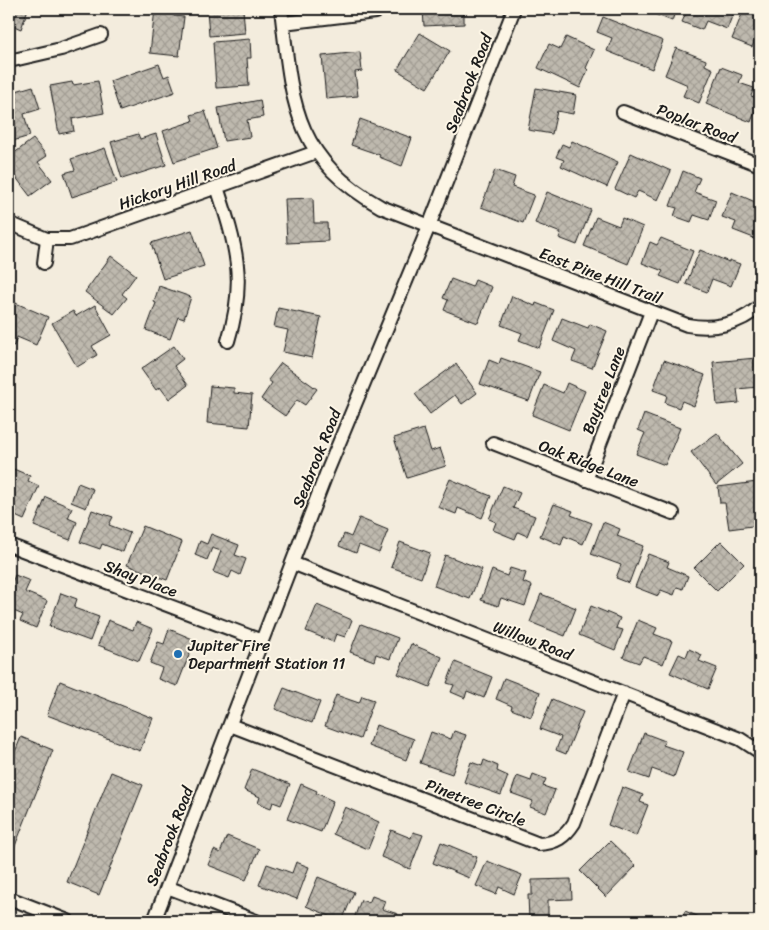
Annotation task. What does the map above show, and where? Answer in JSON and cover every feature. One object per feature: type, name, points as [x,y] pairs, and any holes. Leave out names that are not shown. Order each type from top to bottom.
[{"type":"street","name":"East Pine Hill Trail","points":[[281,9],[291,90],[297,113],[306,135],[316,152],[342,181],[360,196],[381,207],[687,325],[697,327],[718,326],[738,321],[760,306]]},
{"type":"street","name":"Seabrook Road","points":[[154,921],[292,563],[360,392],[430,226],[514,9]]},
{"type":"street","points":[[283,23],[375,12]]},
{"type":"street","points":[[9,61],[61,49],[101,35]]},
{"type":"street","name":"Poplar Road","points":[[623,112],[760,165]]},
{"type":"street","name":"Hickory Hill Road","points":[[9,223],[47,239],[59,240],[81,236],[316,152]]},
{"type":"street","points":[[216,187],[232,233],[239,281],[237,306],[228,341]]},
{"type":"street","points":[[44,263],[47,239]]},
{"type":"street","name":"Baytree Lane","points":[[586,480],[651,312]]},
{"type":"street","name":"Oak Ridge Lane","points":[[493,443],[673,513]]},
{"type":"street","name":"Shay Place","points":[[9,545],[262,641]]},
{"type":"street","name":"Willow Road","points":[[292,563],[740,739],[760,752]]},
{"type":"street","name":"Pinetree Circle","points":[[230,725],[540,844],[550,844],[560,840],[568,833],[574,823],[624,693]]},
{"type":"street","points":[[167,887],[256,921]]},
{"type":"street","points":[[9,898],[68,921]]},
{"type":"building","points":[[9,9],[28,9],[21,29],[9,24]]},
{"type":"building","points":[[155,9],[174,9],[174,16],[184,17],[179,56],[150,53]]},
{"type":"building","points":[[207,9],[243,9],[245,33],[209,36]]},
{"type":"building","points":[[423,9],[464,9],[464,24],[424,26]]},
{"type":"building","points":[[642,9],[676,9],[672,21]]},
{"type":"building","points":[[688,9],[735,9],[727,29],[706,21],[702,30],[682,22]]},
{"type":"building","points":[[744,9],[760,9],[760,40],[756,38],[752,47],[732,39]]},
{"type":"building","points":[[603,17],[663,41],[652,69],[607,51],[612,38],[597,32]]},
{"type":"building","points":[[420,33],[450,51],[427,88],[397,70]]},
{"type":"building","points":[[566,37],[594,50],[580,88],[538,68],[549,44],[560,49]]},
{"type":"building","points":[[250,39],[251,58],[247,58],[249,86],[216,88],[213,42]]},
{"type":"building","points":[[676,48],[706,60],[705,65],[713,69],[699,103],[683,96],[688,85],[665,75]]},
{"type":"building","points":[[360,52],[362,71],[355,72],[358,96],[326,99],[322,56]]},
{"type":"building","points":[[159,64],[164,77],[169,75],[175,92],[120,111],[110,81]]},
{"type":"building","points":[[721,67],[742,75],[739,83],[754,88],[751,96],[760,99],[751,122],[706,104]]},
{"type":"building","points":[[98,81],[104,113],[72,119],[74,131],[59,134],[50,86],[72,82],[73,85]]},
{"type":"building","points":[[33,86],[40,109],[24,114],[30,136],[9,142],[9,93]]},
{"type":"building","points":[[536,88],[576,95],[573,114],[557,111],[552,134],[528,130]]},
{"type":"building","points":[[260,100],[263,117],[247,120],[250,137],[224,141],[218,108]]},
{"type":"building","points":[[205,111],[217,148],[174,162],[163,131],[193,121],[191,115]]},
{"type":"building","points":[[360,119],[412,138],[402,166],[379,157],[380,155],[351,145]]},
{"type":"building","points":[[138,134],[140,139],[156,134],[166,165],[122,179],[111,142]]},
{"type":"building","points":[[33,139],[47,156],[38,162],[52,180],[30,196],[9,168],[9,157]]},
{"type":"building","points":[[572,141],[618,162],[607,187],[561,166],[564,160],[556,157],[562,144],[569,147]]},
{"type":"building","points":[[105,148],[117,182],[72,197],[64,173],[75,170],[71,159]]},
{"type":"building","points":[[631,153],[671,171],[658,200],[638,191],[634,198],[615,189]]},
{"type":"building","points":[[495,170],[515,177],[512,187],[534,195],[523,223],[481,207]]},
{"type":"building","points":[[683,171],[700,178],[694,192],[716,200],[709,220],[694,215],[691,222],[674,216],[677,208],[670,206]]},
{"type":"building","points":[[547,192],[591,210],[577,245],[559,238],[561,233],[535,223]]},
{"type":"building","points":[[732,192],[760,204],[759,240],[733,230],[736,222],[722,217]]},
{"type":"building","points":[[313,198],[314,223],[327,223],[328,241],[287,243],[285,199]]},
{"type":"building","points":[[596,217],[619,226],[622,218],[643,227],[628,264],[584,246]]},
{"type":"building","points":[[192,230],[204,266],[163,279],[151,243]]},
{"type":"building","points":[[661,238],[693,251],[680,284],[660,276],[663,271],[642,263],[650,242],[657,245]]},
{"type":"building","points":[[700,250],[729,262],[729,260],[740,264],[731,286],[712,279],[707,292],[686,284]]},
{"type":"building","points":[[111,256],[136,275],[122,294],[127,298],[114,314],[85,292]]},
{"type":"building","points":[[451,279],[472,287],[475,280],[492,287],[478,323],[444,310],[448,300],[443,298]]},
{"type":"building","points":[[159,286],[191,297],[184,319],[178,317],[170,339],[146,330],[156,303],[154,302]]},
{"type":"building","points":[[512,296],[535,306],[536,303],[554,310],[539,348],[519,340],[522,333],[501,325]]},
{"type":"building","points":[[11,301],[48,317],[36,345],[17,337],[14,346],[9,344],[9,306]]},
{"type":"building","points":[[95,305],[111,335],[92,346],[97,355],[77,367],[52,323],[73,311],[76,316]]},
{"type":"building","points":[[278,308],[321,317],[312,358],[283,352],[288,330],[274,327]]},
{"type":"building","points":[[562,318],[588,328],[590,324],[607,331],[592,368],[572,361],[576,351],[553,341]]},
{"type":"building","points":[[174,346],[183,359],[174,366],[188,385],[169,399],[160,387],[156,390],[141,369]]},
{"type":"building","points":[[501,358],[540,372],[529,401],[480,384],[489,360],[499,364]]},
{"type":"building","points":[[756,358],[759,387],[737,389],[739,403],[717,405],[713,362]]},
{"type":"building","points":[[664,360],[705,375],[694,406],[682,401],[679,408],[665,403],[667,395],[653,390]]},
{"type":"building","points":[[281,363],[317,389],[305,405],[297,400],[285,416],[261,399],[272,383],[268,380]]},
{"type":"building","points":[[456,364],[477,393],[462,404],[455,395],[430,414],[415,394]]},
{"type":"building","points":[[567,383],[585,391],[569,430],[532,415],[544,385],[563,393]]},
{"type":"building","points":[[210,386],[234,388],[234,393],[252,395],[249,427],[207,423]]},
{"type":"building","points":[[644,414],[680,428],[665,465],[636,454],[645,433],[638,430]]},
{"type":"building","points":[[424,429],[431,451],[440,448],[446,466],[407,478],[394,438]]},
{"type":"building","points":[[717,433],[742,464],[716,485],[691,452]]},
{"type":"building","points":[[9,467],[30,476],[28,481],[39,486],[24,520],[9,513],[13,501],[9,499]]},
{"type":"building","points":[[450,479],[491,496],[482,518],[458,508],[456,514],[438,507]]},
{"type":"building","points":[[757,482],[760,525],[729,529],[725,503],[720,503],[718,487]]},
{"type":"building","points":[[78,483],[93,489],[86,508],[71,502]]},
{"type":"building","points":[[503,486],[520,493],[513,508],[535,516],[527,536],[518,532],[515,539],[493,530],[496,522],[489,519]]},
{"type":"building","points":[[46,497],[72,508],[68,518],[77,522],[70,540],[34,526]]},
{"type":"building","points":[[554,504],[573,511],[571,515],[592,523],[583,544],[564,536],[561,545],[540,536]]},
{"type":"building","points":[[92,510],[113,517],[109,525],[130,533],[123,552],[102,544],[100,549],[80,542]]},
{"type":"building","points":[[359,518],[388,530],[379,553],[359,545],[356,553],[339,546],[344,534],[351,537]]},
{"type":"building","points":[[603,522],[620,529],[617,536],[643,546],[629,583],[616,578],[621,565],[591,554]]},
{"type":"building","points":[[143,526],[182,542],[167,580],[127,565]]},
{"type":"building","points":[[211,534],[239,545],[235,555],[246,559],[240,575],[232,571],[229,578],[213,572],[221,551],[212,548],[207,560],[195,555],[200,541],[207,544]]},
{"type":"building","points":[[721,541],[744,564],[717,591],[694,568]]},
{"type":"building","points":[[400,542],[430,553],[421,578],[391,567]]},
{"type":"building","points":[[648,554],[669,562],[667,567],[688,576],[683,589],[677,587],[674,595],[661,590],[658,596],[635,587]]},
{"type":"building","points":[[445,555],[482,569],[470,599],[434,586]]},
{"type":"building","points":[[510,568],[526,573],[523,582],[532,586],[525,606],[501,598],[498,606],[481,600],[492,570],[507,576]]},
{"type":"building","points":[[15,575],[30,581],[25,592],[47,601],[36,628],[20,621],[23,615],[9,609],[9,590]]},
{"type":"building","points":[[61,593],[77,599],[74,608],[99,617],[90,641],[49,626]]},
{"type":"building","points":[[541,594],[576,608],[565,636],[530,622]]},
{"type":"building","points":[[317,605],[352,620],[345,637],[336,634],[333,642],[306,631]]},
{"type":"building","points":[[591,606],[620,618],[616,628],[623,630],[615,650],[579,635]]},
{"type":"building","points":[[108,620],[133,630],[136,622],[153,629],[139,661],[98,645]]},
{"type":"building","points":[[638,620],[657,628],[654,634],[672,641],[663,664],[643,656],[639,663],[623,657]]},
{"type":"building","points":[[361,624],[398,638],[390,659],[376,654],[374,661],[350,652]]},
{"type":"building","points":[[169,629],[195,640],[177,686],[158,679],[162,668],[150,663],[158,642],[164,644]]},
{"type":"building","points":[[411,644],[442,657],[430,687],[398,674]]},
{"type":"building","points":[[689,649],[702,655],[699,661],[717,668],[708,689],[670,673],[679,654],[686,657]]},
{"type":"building","points":[[455,662],[492,677],[484,698],[467,691],[465,698],[451,692],[454,685],[447,683]]},
{"type":"building","points":[[504,678],[540,692],[531,717],[511,709],[512,706],[496,699]]},
{"type":"building","points":[[60,681],[153,718],[140,751],[47,715]]},
{"type":"building","points":[[284,688],[320,702],[312,723],[275,709]]},
{"type":"building","points":[[336,695],[359,703],[362,696],[374,700],[360,739],[325,726]]},
{"type":"building","points":[[552,699],[583,712],[566,754],[556,750],[561,737],[540,729]]},
{"type":"building","points":[[376,725],[414,739],[406,760],[369,746]]},
{"type":"building","points":[[454,731],[466,735],[452,774],[420,763],[431,732],[451,739]]},
{"type":"building","points":[[644,733],[665,741],[663,745],[683,752],[674,777],[652,769],[649,779],[629,772]]},
{"type":"building","points":[[21,737],[53,750],[9,861],[9,767]]},
{"type":"building","points":[[484,760],[498,766],[497,771],[508,776],[501,795],[464,782],[471,762],[482,766]]},
{"type":"building","points":[[252,769],[290,784],[281,805],[273,802],[271,808],[258,803],[260,797],[244,790]]},
{"type":"building","points":[[111,772],[143,785],[99,895],[67,882]]},
{"type":"building","points":[[533,774],[546,779],[543,786],[555,790],[546,813],[530,807],[533,801],[511,793],[517,776],[531,781]]},
{"type":"building","points":[[301,784],[333,801],[321,832],[287,819]]},
{"type":"building","points":[[622,787],[643,795],[640,802],[648,805],[636,836],[608,825]]},
{"type":"building","points":[[345,807],[379,822],[368,849],[333,834]]},
{"type":"building","points":[[391,830],[411,838],[413,832],[423,835],[410,869],[381,857]]},
{"type":"building","points":[[227,836],[259,849],[246,880],[208,865],[214,850],[220,853]]},
{"type":"building","points":[[610,841],[636,866],[606,897],[580,871]]},
{"type":"building","points":[[441,842],[477,857],[469,878],[433,863]]},
{"type":"building","points":[[487,861],[522,875],[514,894],[499,887],[496,894],[476,886]]},
{"type":"building","points":[[296,862],[309,867],[297,899],[259,885],[267,864],[292,873]]},
{"type":"building","points":[[318,877],[354,892],[342,921],[306,906]]},
{"type":"building","points":[[571,879],[572,899],[548,900],[548,919],[529,920],[528,895],[532,895],[532,880]]},
{"type":"building","points":[[372,896],[385,901],[382,909],[398,914],[395,921],[353,921],[361,900],[369,903]]},
{"type":"building","points":[[685,911],[709,921],[681,921]]},
{"type":"place","name":"Jupiter Fire Department Station 11","points":[[178,654]]}]
